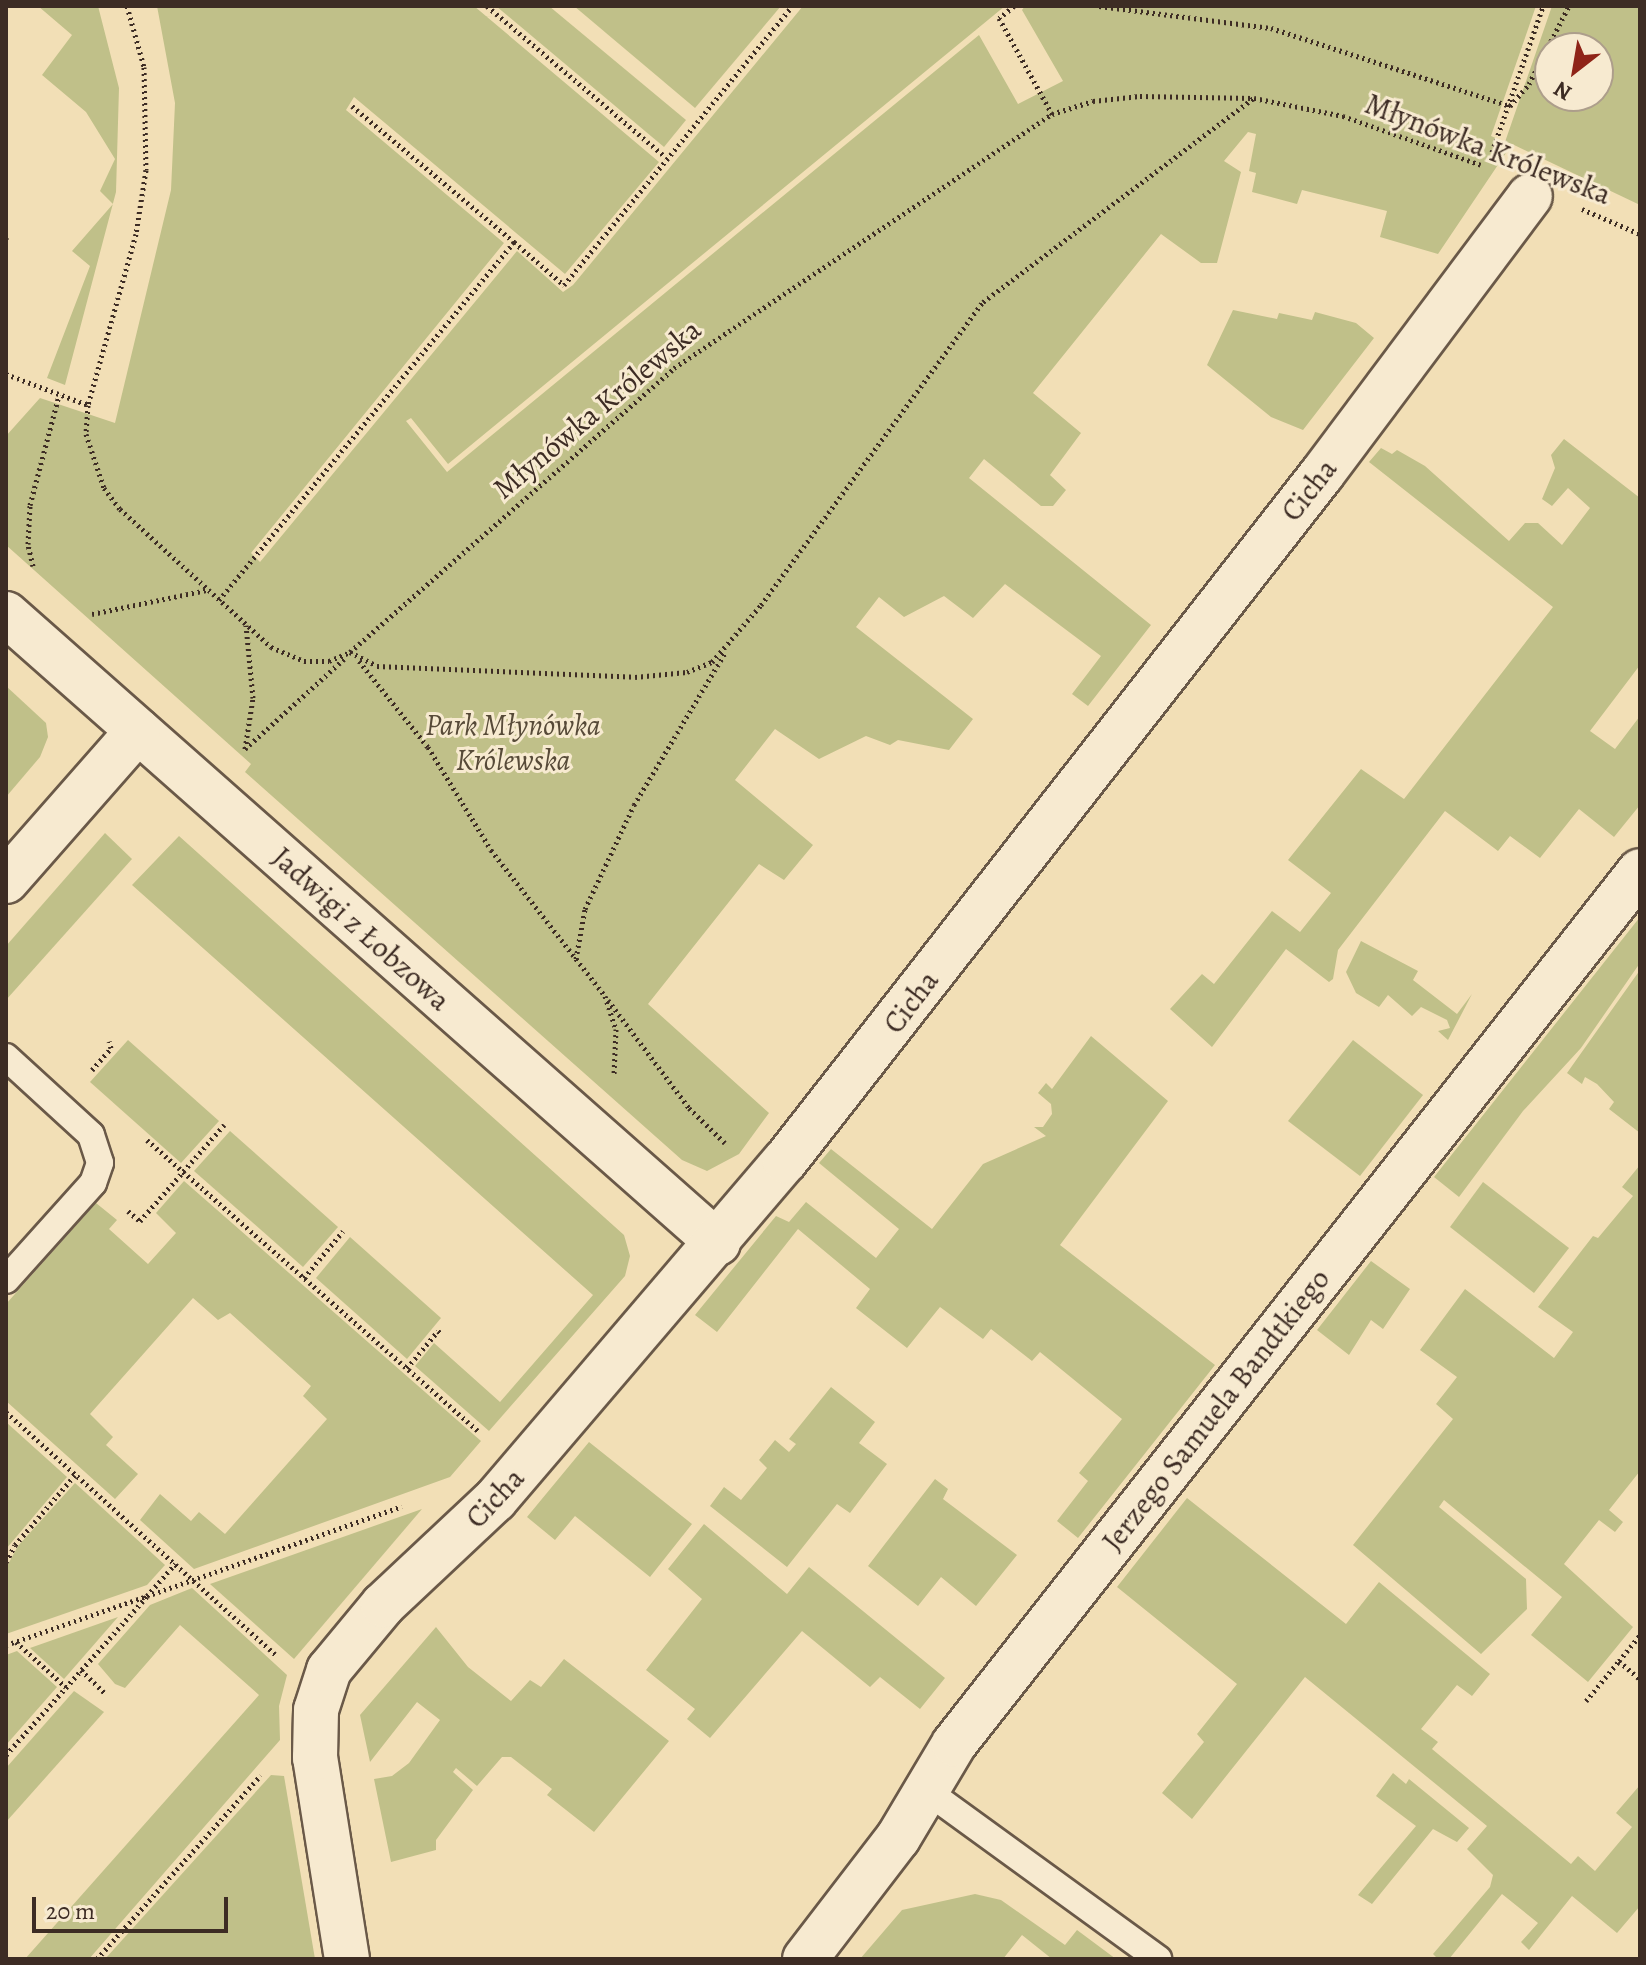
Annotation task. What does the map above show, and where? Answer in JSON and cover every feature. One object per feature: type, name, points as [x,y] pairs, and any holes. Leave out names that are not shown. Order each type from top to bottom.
[{"type":"street","name":"Cicha","points":[[347,1959],[320,1797],[316,1710],[337,1660],[383,1605],[495,1500],[718,1243],[1322,474],[1530,196]]},
{"type":"street","name":"Jadwigi z Łobzowa","points":[[6,614],[718,1243]]},
{"type":"street","points":[[6,881],[138,731]]},
{"type":"street","name":"Jerzego Samuela Bandtkiego","points":[[805,1959],[882,1861],[954,1744],[1640,871]]},
{"type":"lane","points":[[6,1057],[91,1135],[100,1153],[93,1183],[6,1280]]},
{"type":"lane","points":[[927,1791],[1158,1959]]},
{"type":"path","name":"Młynówka Królewska","points":[[127,6],[144,67],[146,170],[136,234],[88,405],[86,434],[104,488],[271,647],[304,661],[329,661],[350,652],[674,368],[1052,114],[1093,101],[1140,96],[1254,98],[1343,116],[1486,167]]},
{"type":"path","points":[[352,106],[564,285],[669,160],[487,6]]},
{"type":"path","points":[[666,157],[792,6]]},
{"type":"path","points":[[1014,6],[999,18],[1052,114]]},
{"type":"path","points":[[1099,6],[1271,28],[1510,106]]},
{"type":"path","points":[[1498,139],[1543,6]]},
{"type":"path","points":[[1510,106],[1529,84],[1569,6]]},
{"type":"path","points":[[576,959],[585,909],[634,805],[729,647],[983,302],[1254,98]]},
{"type":"path","name":"Młynówka Królewska","points":[[1577,206],[1640,234]]},
{"type":"path","points":[[219,600],[514,242]]},
{"type":"path","points":[[6,374],[88,405]]},
{"type":"path","points":[[38,579],[28,544],[30,505],[59,395]]},
{"type":"path","points":[[86,615],[208,590]]},
{"type":"path","points":[[244,750],[253,698],[246,624]]},
{"type":"path","points":[[358,660],[377,666],[635,677],[687,672],[712,662],[729,647]]},
{"type":"path","points":[[233,761],[350,652],[428,747],[491,850],[689,1108],[715,1137],[732,1146]]},
{"type":"path","points":[[605,996],[616,1029],[611,1087]]},
{"type":"path","points":[[80,1083],[111,1048],[109,1041]]},
{"type":"path","points":[[93,1183],[140,1221],[224,1125]]},
{"type":"path","points":[[147,1140],[491,1442]]},
{"type":"path","points":[[304,1278],[343,1231]]},
{"type":"path","points":[[407,1368],[438,1331],[442,1334]]},
{"type":"path","points":[[6,1412],[285,1663]]},
{"type":"path","points":[[6,1562],[15,1545],[75,1475]]},
{"type":"path","points":[[6,1645],[419,1500]]},
{"type":"path","points":[[6,1755],[175,1564]]},
{"type":"path","points":[[1586,1701],[1640,1635]]},
{"type":"path","points":[[16,1642],[66,1687]]},
{"type":"path","points":[[1619,1661],[1640,1679]]},
{"type":"path","points":[[81,1670],[105,1693]]},
{"type":"path","points":[[97,1959],[267,1769]]},
{"type":"green space","points":[[38,6],[98,6],[119,88],[113,204],[100,191],[115,159],[86,112],[42,75],[72,35]]},
{"type":"green space","name":"Park Młynówka Królewska","points":[[157,6],[474,6],[659,162],[565,274],[354,97],[346,110],[504,243],[251,553],[260,562],[517,251],[563,292],[573,285],[803,6],[1005,6],[448,464],[411,418],[406,421],[447,472],[979,35],[1018,104],[1063,81],[1022,10],[1025,6],[1536,6],[1491,136],[1505,142],[1534,58],[1534,112],[1614,112],[1614,32],[1543,32],[1552,6],[1640,6],[1640,205],[1512,144],[1438,254],[1380,237],[1387,211],[1302,190],[1297,204],[1252,192],[1256,173],[1249,171],[1256,134],[1248,132],[1224,161],[1241,172],[1217,263],[1201,263],[1161,234],[1033,393],[1081,433],[1050,475],[1066,490],[1053,506],[1041,506],[984,459],[969,478],[1151,625],[1088,706],[1072,694],[1101,656],[1005,584],[973,618],[944,596],[904,617],[879,597],[856,627],[973,719],[949,750],[898,740],[890,745],[866,736],[819,759],[775,729],[735,780],[813,845],[784,880],[759,864],[648,1004],[769,1113],[739,1154],[707,1171],[682,1160],[245,772],[251,764],[6,545],[6,436],[40,398],[115,423],[171,190],[175,103]]},
{"type":"green space","points":[[496,6],[549,6],[686,120],[664,147]]},
{"type":"green space","points":[[574,6],[781,6],[695,108]]},
{"type":"green space","points":[[113,204],[65,385],[47,378],[90,266],[72,251]]},
{"type":"green space","points":[[1233,310],[1277,319],[1279,313],[1312,320],[1315,312],[1356,323],[1374,338],[1303,430],[1271,417],[1207,365]]},
{"type":"green space","points":[[1564,439],[1640,498],[1640,665],[1590,731],[1615,749],[1640,716],[1640,805],[1614,837],[1579,809],[1540,858],[1510,836],[1498,851],[1445,811],[1338,950],[1333,979],[1329,982],[1286,949],[1212,1047],[1170,1009],[1202,974],[1214,984],[1272,911],[1300,932],[1331,893],[1288,860],[1361,769],[1404,799],[1553,607],[1369,462],[1381,448],[1392,454],[1397,450],[1425,466],[1509,541],[1525,523],[1538,523],[1562,545],[1590,508],[1568,488],[1552,506],[1542,499],[1555,468],[1551,455]]},
{"type":"green space","points":[[6,686],[46,723],[48,737],[40,757],[6,797]]},
{"type":"green space","points":[[105,833],[132,859],[6,1000],[6,946]]},
{"type":"green space","points":[[179,836],[624,1235],[630,1256],[625,1276],[489,1431],[415,1366],[434,1343],[500,1402],[593,1295],[132,885]]},
{"type":"green space","points":[[1640,917],[1640,963],[1581,1048],[1523,1111],[1459,1197],[1434,1177]]},
{"type":"green space","points":[[1361,941],[1418,971],[1413,980],[1457,1014],[1472,994],[1448,1040],[1438,1031],[1450,1028],[1447,1020],[1421,1007],[1412,1016],[1388,995],[1379,1007],[1356,993],[1346,972]]},
{"type":"green space","points":[[1640,970],[1640,1133],[1609,1109],[1614,1102],[1597,1084],[1585,1077],[1582,1084],[1567,1073]]},
{"type":"green space","points":[[1091,1036],[1168,1101],[1060,1245],[1215,1365],[1078,1538],[1057,1521],[1088,1481],[1079,1473],[1122,1419],[1040,1352],[1032,1361],[991,1329],[983,1339],[940,1307],[907,1348],[856,1308],[870,1289],[798,1229],[717,1332],[695,1315],[776,1216],[789,1222],[806,1202],[876,1258],[899,1229],[819,1163],[831,1149],[932,1229],[983,1164],[1046,1136],[1034,1127],[1043,1127],[1052,1114],[1051,1104],[1038,1093],[1046,1083],[1052,1089]]},
{"type":"green space","points":[[128,1040],[219,1121],[181,1163],[90,1082]]},
{"type":"green space","points":[[1353,1040],[1423,1095],[1360,1176],[1288,1121]]},
{"type":"green space","points":[[230,1131],[338,1227],[303,1267],[194,1171]]},
{"type":"green space","points":[[1640,1165],[1640,1471],[1609,1510],[1623,1522],[1615,1532],[1599,1520],[1564,1564],[1633,1627],[1588,1682],[1531,1635],[1562,1597],[1444,1500],[1439,1507],[1526,1579],[1527,1609],[1481,1654],[1353,1545],[1453,1419],[1436,1404],[1457,1377],[1420,1350],[1465,1289],[1554,1358],[1573,1332],[1538,1307],[1593,1236],[1598,1238],[1633,1196],[1622,1187]]},
{"type":"green space","points":[[184,1181],[481,1441],[450,1477],[194,1569],[140,1520],[160,1494],[191,1521],[199,1512],[225,1534],[327,1419],[303,1396],[311,1386],[230,1313],[218,1320],[193,1298],[90,1414],[113,1437],[106,1445],[138,1474],[115,1499],[6,1401],[6,1304],[96,1203],[117,1220],[109,1229],[148,1264],[176,1233],[156,1213]]},
{"type":"green space","points":[[1483,1182],[1569,1248],[1534,1293],[1450,1227]]},
{"type":"green space","points":[[350,1237],[441,1318],[407,1359],[316,1278]]},
{"type":"green space","points":[[1371,1261],[1410,1289],[1383,1329],[1371,1320],[1349,1355],[1317,1330]]},
{"type":"green space","points":[[831,1387],[875,1422],[859,1443],[887,1464],[850,1513],[837,1504],[787,1567],[710,1506],[724,1487],[741,1500],[767,1468],[759,1460],[775,1440],[789,1452],[796,1444],[789,1439]]},
{"type":"green space","points":[[6,1422],[67,1477],[6,1549]]},
{"type":"green space","points":[[589,1442],[692,1524],[650,1577],[575,1516],[555,1540],[527,1517]]},
{"type":"green space","points":[[935,1479],[948,1489],[943,1499],[1017,1555],[976,1606],[941,1577],[918,1606],[868,1566]]},
{"type":"green space","points":[[75,1483],[165,1565],[147,1585],[6,1634],[6,1568],[18,1546]]},
{"type":"green space","points":[[1187,1498],[1346,1624],[1379,1582],[1490,1674],[1472,1696],[1457,1685],[1421,1729],[1438,1742],[1432,1749],[1571,1864],[1578,1856],[1595,1871],[1632,1827],[1616,1813],[1640,1785],[1640,1906],[1617,1933],[1572,1896],[1529,1950],[1521,1942],[1538,1923],[1502,1894],[1449,1959],[1438,1959],[1433,1954],[1490,1887],[1493,1875],[1467,1849],[1487,1826],[1305,1677],[1192,1819],[1162,1793],[1204,1742],[1197,1734],[1237,1684],[1117,1587]]},
{"type":"green space","points":[[422,1509],[294,1659],[210,1584]]},
{"type":"green space","points":[[704,1524],[787,1594],[809,1567],[945,1678],[920,1709],[880,1677],[870,1687],[802,1631],[710,1738],[687,1719],[695,1709],[646,1670],[702,1599],[668,1569]]},
{"type":"green space","points":[[192,1588],[287,1675],[279,1706],[280,1740],[89,1959],[25,1959],[259,1695],[180,1625],[125,1688],[115,1684],[98,1664],[150,1605]]},
{"type":"green space","points":[[118,1617],[64,1679],[30,1648]]},
{"type":"green space","points":[[436,1627],[468,1667],[511,1701],[530,1680],[541,1687],[564,1659],[669,1741],[594,1832],[547,1795],[552,1789],[511,1757],[502,1757],[477,1786],[456,1768],[453,1772],[473,1790],[436,1840],[436,1850],[391,1862],[374,1779],[392,1776],[409,1763],[440,1720],[417,1702],[370,1762],[360,1715]]},
{"type":"green space","points":[[17,1651],[57,1687],[6,1745],[6,1655]]},
{"type":"green space","points":[[74,1691],[104,1712],[6,1822],[6,1768]]},
{"type":"green space","points":[[1393,1773],[1406,1784],[1409,1779],[1469,1828],[1457,1842],[1433,1829],[1372,1904],[1358,1895],[1416,1826],[1376,1796]]},
{"type":"green space","points":[[271,1775],[284,1776],[315,1959],[105,1959]]},
{"type":"green space","points":[[975,1894],[1001,1900],[1065,1945],[1077,1930],[1116,1959],[1052,1959],[1022,1935],[1003,1959],[860,1959],[902,1910]]}]
